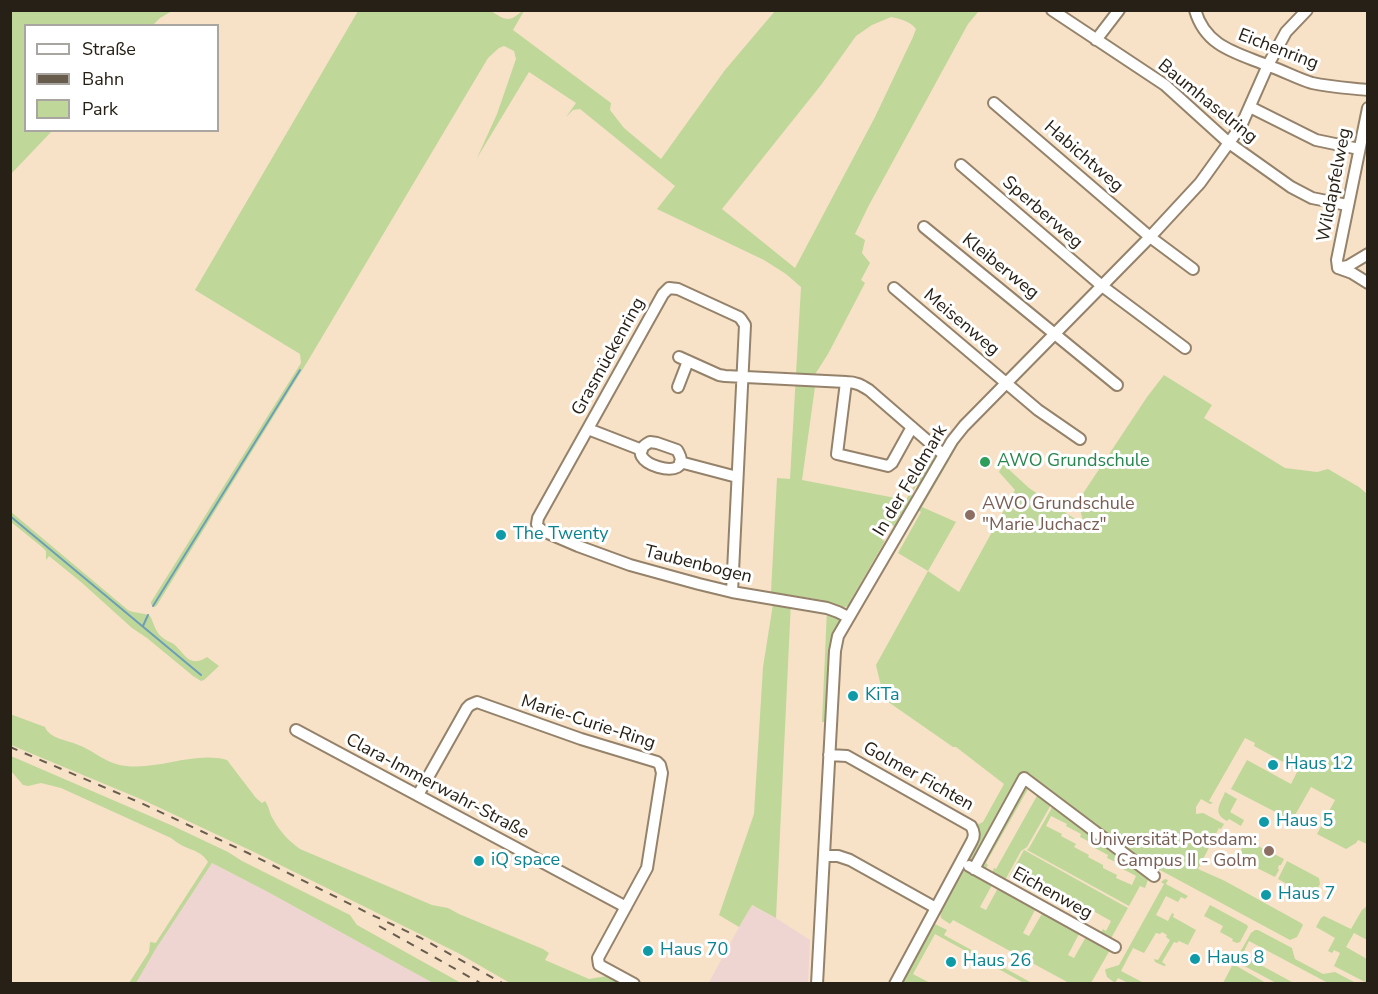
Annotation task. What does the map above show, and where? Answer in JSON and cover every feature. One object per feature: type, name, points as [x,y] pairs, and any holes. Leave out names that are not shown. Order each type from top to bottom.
[{"type":"street","name":"Baumhaselring","points":[[1052,10],[1165,85],[1229,143],[1291,187],[1312,198],[1347,205]]},
{"type":"street","points":[[1096,40],[1119,10]]},
{"type":"street","name":"Eichenring","points":[[1195,10],[1202,27],[1218,44],[1237,54],[1312,82],[1368,90]]},
{"type":"street","name":"In der Feldmark","points":[[817,984],[835,651],[838,636],[952,441],[1006,382],[1200,183],[1241,126],[1268,65],[1286,32],[1306,10]]},
{"type":"street","name":"Habichtweg","points":[[994,104],[1061,159],[1149,237],[1193,269]]},
{"type":"street","points":[[1250,106],[1316,140],[1359,149]]},
{"type":"street","name":"Wildapfelweg","points":[[1338,268],[1337,260],[1347,205],[1362,162],[1359,149],[1368,108]]},
{"type":"street","name":"Sperberweg","points":[[961,165],[1102,285],[1185,348]]},
{"type":"street","name":"Kleiberweg","points":[[924,227],[1117,385]]},
{"type":"street","points":[[1338,268],[1348,266],[1368,254]]},
{"type":"street","points":[[1338,268],[1368,283]]},
{"type":"street","name":"Grasmückenring","points":[[543,531],[538,527],[538,518],[663,294],[669,288],[678,289],[739,317],[744,322],[732,592]]},
{"type":"street","name":"Meisenweg","points":[[894,288],[1038,410],[1080,439]]},
{"type":"street","points":[[678,387],[683,359],[719,375],[846,382],[862,385],[944,455]]},
{"type":"street","points":[[846,382],[837,454],[888,466],[892,463],[912,427]]},
{"type":"street","points":[[588,429],[642,450]]},
{"type":"street","points":[[650,442],[657,443],[677,450],[680,462],[674,469],[667,470],[646,462],[642,457],[642,450],[650,442]]},
{"type":"street","points":[[680,462],[737,477]]},
{"type":"street","name":"Taubenbogen","points":[[543,531],[630,565],[732,592],[827,608],[849,617]]},
{"type":"street","name":"Marie-Curie-Ring","points":[[418,795],[468,708],[477,702],[580,739],[657,762],[662,773],[646,871],[598,958],[599,964],[634,984]]},
{"type":"street","name":"Clara-Immerwahr-Straße","points":[[296,730],[626,907]]},
{"type":"street","name":"Golmer Fichten","points":[[829,755],[847,756],[973,829],[974,837],[895,984]]},
{"type":"street","points":[[974,869],[1024,778],[1154,876]]},
{"type":"street","points":[[824,856],[838,856],[850,860],[936,908]]},
{"type":"street","name":"Eichenweg","points":[[961,862],[1114,947]]},
{"type":"shaded area","points":[[212,863],[268,892],[433,983],[129,984]]},
{"type":"shaded area","points":[[751,905],[810,940],[808,983],[708,984]]},
{"type":"green space","points":[[11,10],[172,11],[154,24],[24,24],[24,132],[51,132],[11,174]]},
{"type":"green space","points":[[975,10],[978,12],[968,24],[855,234],[865,240],[862,253],[870,263],[861,280],[865,283],[814,376],[815,387],[802,480],[906,500],[932,454],[937,458],[918,487],[916,486],[911,495],[915,498],[897,528],[891,525],[882,540],[885,541],[852,598],[854,600],[851,604],[835,607],[822,604],[822,600],[771,592],[777,478],[790,479],[801,287],[764,260],[657,209],[675,186],[580,109],[573,110],[566,117],[576,103],[529,72],[477,158],[497,114],[516,59],[514,51],[504,46],[488,58],[309,359],[157,605],[155,607],[151,604],[301,363],[300,354],[195,290],[358,11],[491,11],[510,19],[524,11],[513,30],[611,103],[610,110],[624,128],[661,159],[725,70],[775,11]],"holes":[[[891,17],[914,26],[916,29],[913,37],[875,117],[795,268],[722,209],[821,85],[856,36],[872,25]]]},
{"type":"green space","points":[[1164,375],[1212,405],[1204,418],[1285,468],[1317,472],[1328,469],[1367,494],[1367,844],[1358,840],[1346,849],[1317,834],[1335,800],[1311,787],[1291,820],[1231,789],[1247,760],[1291,784],[1298,770],[1254,746],[1255,743],[1245,738],[1209,801],[1213,803],[1210,804],[1201,799],[1196,807],[1196,814],[1203,813],[1224,824],[1221,829],[1219,828],[1198,869],[1225,881],[1301,923],[1303,925],[1297,937],[1290,940],[1160,870],[1154,876],[1149,877],[1145,888],[1140,886],[1129,906],[1027,850],[1054,804],[1052,803],[1004,882],[991,875],[1038,794],[1028,789],[986,863],[988,865],[984,871],[980,868],[1021,787],[1030,786],[1024,778],[975,861],[969,862],[967,857],[974,822],[979,824],[983,822],[1004,784],[956,747],[884,699],[876,665],[928,571],[959,592],[1015,490],[999,472],[1003,464],[1029,488],[1084,525],[1078,501]],"holes":[[[1051,816],[1067,824],[1066,826],[1081,834],[1080,837],[1094,844],[1093,847],[1108,855],[1107,858],[1122,865],[1121,868],[1136,876],[1132,885],[1116,878],[1117,875],[1074,847],[1076,844],[1046,826]]]},
{"type":"green space","points":[[967,428],[969,429],[922,507],[956,522],[928,571],[898,553],[921,512],[916,508],[920,500],[923,502],[941,469],[939,467]]},
{"type":"green space","points":[[10,511],[128,610],[150,616],[160,635],[175,645],[188,659],[196,661],[207,657],[219,666],[204,680],[201,681],[193,676],[132,628],[49,556],[46,560],[46,551],[11,522]]},
{"type":"green space","points":[[778,599],[791,601],[776,918],[752,905],[739,927],[719,915],[754,814],[763,667],[773,604]]},
{"type":"green space","points":[[827,609],[838,616],[840,624],[826,722],[822,722]]},
{"type":"green space","points":[[10,714],[45,727],[50,734],[119,765],[139,767],[202,758],[227,760],[256,798],[262,803],[265,801],[282,832],[300,849],[543,949],[549,953],[545,960],[589,979],[607,976],[620,983],[510,983],[458,953],[254,852],[143,800],[11,745]]},
{"type":"green space","points":[[11,756],[228,852],[350,915],[357,925],[461,983],[433,983],[212,863],[136,983],[129,983],[149,952],[150,942],[156,943],[208,862],[200,854],[171,838],[61,788],[41,783],[23,785],[11,771]]},
{"type":"green space","points":[[1225,792],[1237,799],[1230,812],[1244,820],[1241,826],[1222,818],[1218,812]]},
{"type":"green space","points":[[1246,840],[1284,859],[1275,877],[1237,858]]},
{"type":"green space","points":[[1024,850],[1128,908],[1110,940],[1100,934],[1103,929],[1106,931],[1111,921],[1017,868],[1011,878],[1009,877]]},
{"type":"green space","points":[[1287,861],[1319,878],[1320,884],[1313,898],[1278,879]]},
{"type":"green space","points":[[966,867],[992,885],[980,907],[986,910],[998,888],[1036,908],[1023,933],[1029,936],[1043,912],[1080,932],[1068,955],[1074,958],[1087,935],[1110,950],[1091,983],[1069,983],[953,920],[950,924],[941,918],[940,911],[962,869]]},
{"type":"green space","points":[[1168,880],[1166,884],[1188,896],[1185,899],[1181,897],[1178,902],[1166,896],[1156,915],[1168,921],[1172,913],[1173,917],[1196,930],[1188,945],[1179,941],[1174,942],[1162,962],[1166,965],[1164,966],[1155,962],[1154,959],[1158,960],[1170,940],[1162,932],[1156,933],[1144,953],[1133,948],[1121,971],[1144,983],[1128,983],[1118,978],[1115,983],[1107,977],[1105,970],[1119,965],[1164,884],[1161,882]]},
{"type":"green space","points":[[1210,905],[1247,925],[1240,942],[1232,941],[1233,939],[1220,932],[1223,926],[1204,916]]},
{"type":"green space","points":[[1367,906],[1367,940],[1354,933],[1346,947],[1367,959],[1367,983],[1334,966],[1340,953],[1334,950],[1332,953],[1328,951],[1335,938],[1316,927],[1324,916],[1351,929],[1362,910]]},
{"type":"green space","points":[[935,924],[947,930],[944,935],[1032,983],[1024,983],[935,934],[913,974],[930,983],[899,984],[932,925]]},
{"type":"green space","points":[[1255,930],[1292,948],[1295,959],[1323,974],[1335,972],[1356,983],[1328,983],[1249,941],[1242,955],[1292,982],[1276,983],[1235,961]]},
{"type":"green space","points":[[1233,964],[1266,983],[1223,983]]},
{"type":"waterway","points":[[153,606],[300,370]]},
{"type":"waterway","points":[[10,516],[201,675]]},
{"type":"waterway","points":[[143,626],[148,615]]},
{"type":"railway","points":[[10,747],[141,803],[248,853],[421,938],[504,984]]},
{"type":"railway","points":[[379,926],[482,984]]},
{"type":"place","name":"AWO Grundschule","points":[[985,462]]},
{"type":"place","name":"AWO Grundschule \"Marie Juchacz\"","points":[[970,515]]},
{"type":"place","name":"The Twenty","points":[[501,535]]},
{"type":"place","name":"KiTa","points":[[853,696]]},
{"type":"place","name":"Haus 12","points":[[1273,765]]},
{"type":"place","name":"Haus 5","points":[[1264,822]]},
{"type":"place","name":"Universität Potsdam: Campus II - Golm","points":[[1269,851]]},
{"type":"place","name":"iQ space","points":[[479,861]]},
{"type":"place","name":"Haus 7","points":[[1266,895]]},
{"type":"place","name":"Haus 70","points":[[648,951]]},
{"type":"place","name":"Haus 8","points":[[1195,959]]},
{"type":"place","name":"Haus 26","points":[[951,962]]}]
